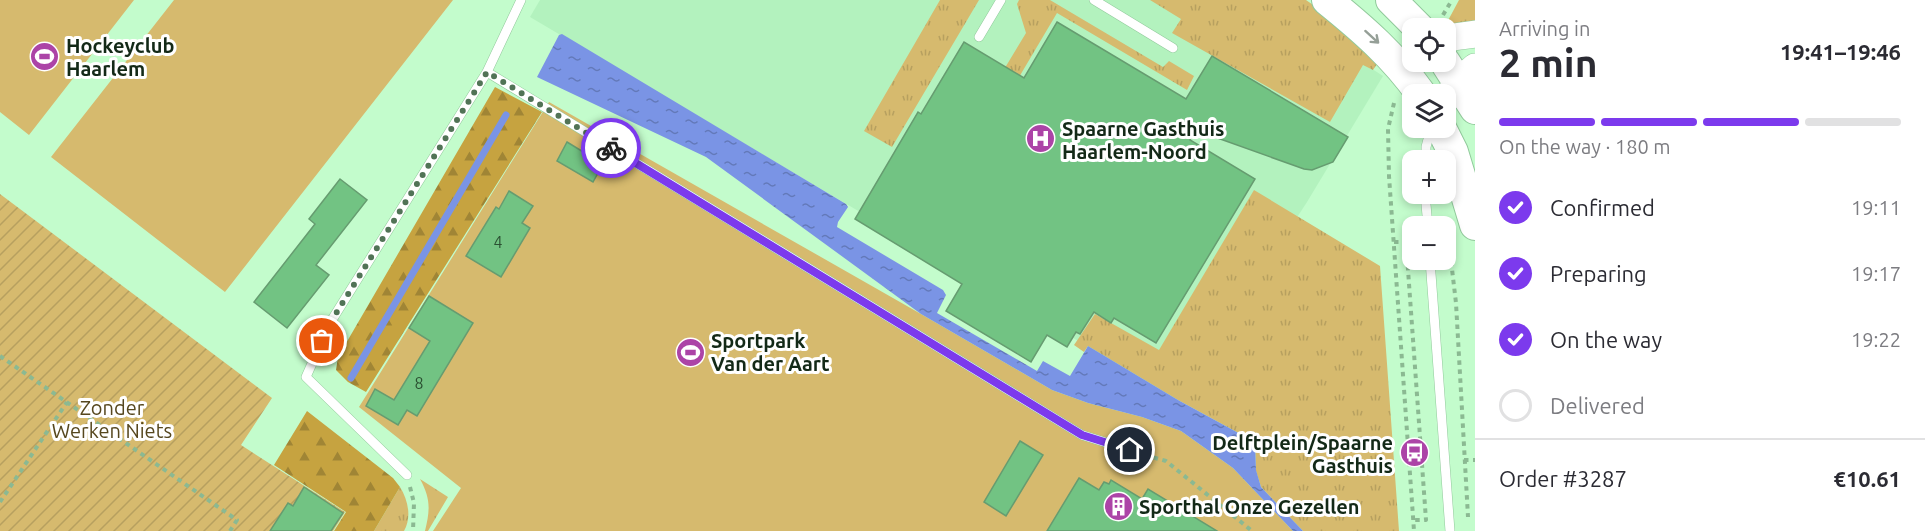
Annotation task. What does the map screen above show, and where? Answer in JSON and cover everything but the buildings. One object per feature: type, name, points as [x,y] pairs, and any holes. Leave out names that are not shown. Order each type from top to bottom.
[{"type":"main road","points":[[1327,0],[1370,35],[1414,84]]},
{"type":"main road","points":[[1391,0],[1409,18]]},
{"type":"main road","points":[[1456,37],[1475,34]]},
{"type":"main road","points":[[1446,138],[1453,152],[1462,230]]},
{"type":"lane","points":[[407,475],[306,377],[330,323],[487,72],[521,0]]},
{"type":"lane","points":[[979,38],[1002,0]]},
{"type":"lane","points":[[1094,0],[1173,48]]},
{"type":"lane","points":[[487,72],[1082,435],[1130,450]]},
{"type":"lane","points":[[1431,270],[1450,531]]},
{"type":"path","points":[[1402,94],[1394,100],[1388,129],[1389,176],[1414,531]]},
{"type":"path","points":[[1462,230],[1456,303],[1468,517]]},
{"type":"path","points":[[1394,242],[1406,242],[1426,520],[1413,520]]},
{"type":"path","points":[[0,356],[237,520],[230,531]]},
{"type":"path","points":[[0,502],[67,402]]},
{"type":"path","points":[[1130,450],[1166,461],[1251,531]]},
{"type":"path","points":[[407,475],[414,503],[413,531]]},
{"type":"shaded area","name":"Spaarne Gasthuis Haarlem-Noord","points":[[540,0],[1266,0],[1383,76],[1307,202],[1178,400],[530,17]]},
{"type":"green space","name":"Hockeyclub Haarlem","points":[[0,0],[134,0],[29,135],[0,112]]},
{"type":"green space","points":[[174,0],[453,0],[225,292],[51,157]]},
{"type":"green space","points":[[940,0],[979,0],[892,147],[864,131]]},
{"type":"green space","points":[[1019,0],[1050,0],[1163,67],[1169,61],[1194,76],[1187,90],[1057,13],[977,148],[974,119],[1026,33],[1017,4]]},
{"type":"green space","points":[[1150,0],[1306,0],[1349,30],[1379,61],[1373,70],[1363,65],[1330,122],[1172,33],[1181,19]]},
{"type":"green space","points":[[1459,0],[1475,0],[1475,23],[1456,26],[1456,18],[1449,18]]},
{"type":"green space","points":[[495,87],[542,112],[366,392],[348,382],[336,370],[338,357]]},
{"type":"green space","name":"Sportpark Van der Aart","points":[[549,102],[1052,390],[1181,431],[1233,468],[1293,531],[433,531],[461,488],[359,407]]},
{"type":"green space","points":[[1254,190],[1380,266],[1399,531],[1303,531],[1261,487],[1256,471],[1255,442],[1178,400],[1088,346],[1084,352],[1074,345],[1095,314],[1159,350]]},
{"type":"green space","name":"Zonder Werken Niets","points":[[0,194],[272,398],[241,445],[345,512],[333,531],[0,531]]},
{"type":"green space","points":[[307,411],[393,478],[400,487],[374,531],[334,531],[346,512],[274,465]]},
{"type":"green space","points":[[420,479],[448,497],[428,531],[425,531],[429,511],[428,499]]},
{"type":"green space","points":[[400,487],[408,509],[408,520],[404,531],[374,531]]},
{"type":"water","points":[[562,34],[846,204],[848,207],[837,227],[943,290],[946,295],[937,313],[1037,371],[1043,361],[1070,376],[1088,346],[1178,400],[1255,442],[1256,470],[1261,487],[1303,531],[1293,531],[1233,468],[1181,431],[1052,390],[921,314],[706,157],[537,77],[559,35]]},
{"type":"waterway","points":[[351,378],[506,115]]},
{"type":"way so far","points":[[322,341],[330,323],[487,72],[611,148]]},
{"type":"place","name":"Hockeyclub Haarlem","points":[[45,56]]},
{"type":"place","name":"Spaarne Gasthuis Haarlem-Noord","points":[[1041,139]]},
{"type":"place","name":"Sportpark Van der Aart","points":[[690,352]]},
{"type":"place","name":"Delftplein/Spaarne Gasthuis","points":[[1414,453]]},
{"type":"place","name":"Sporthal Onze Gezellen","points":[[1118,506]]},
{"type":"route","points":[[611,148],[1082,435],[1130,450]]}]
